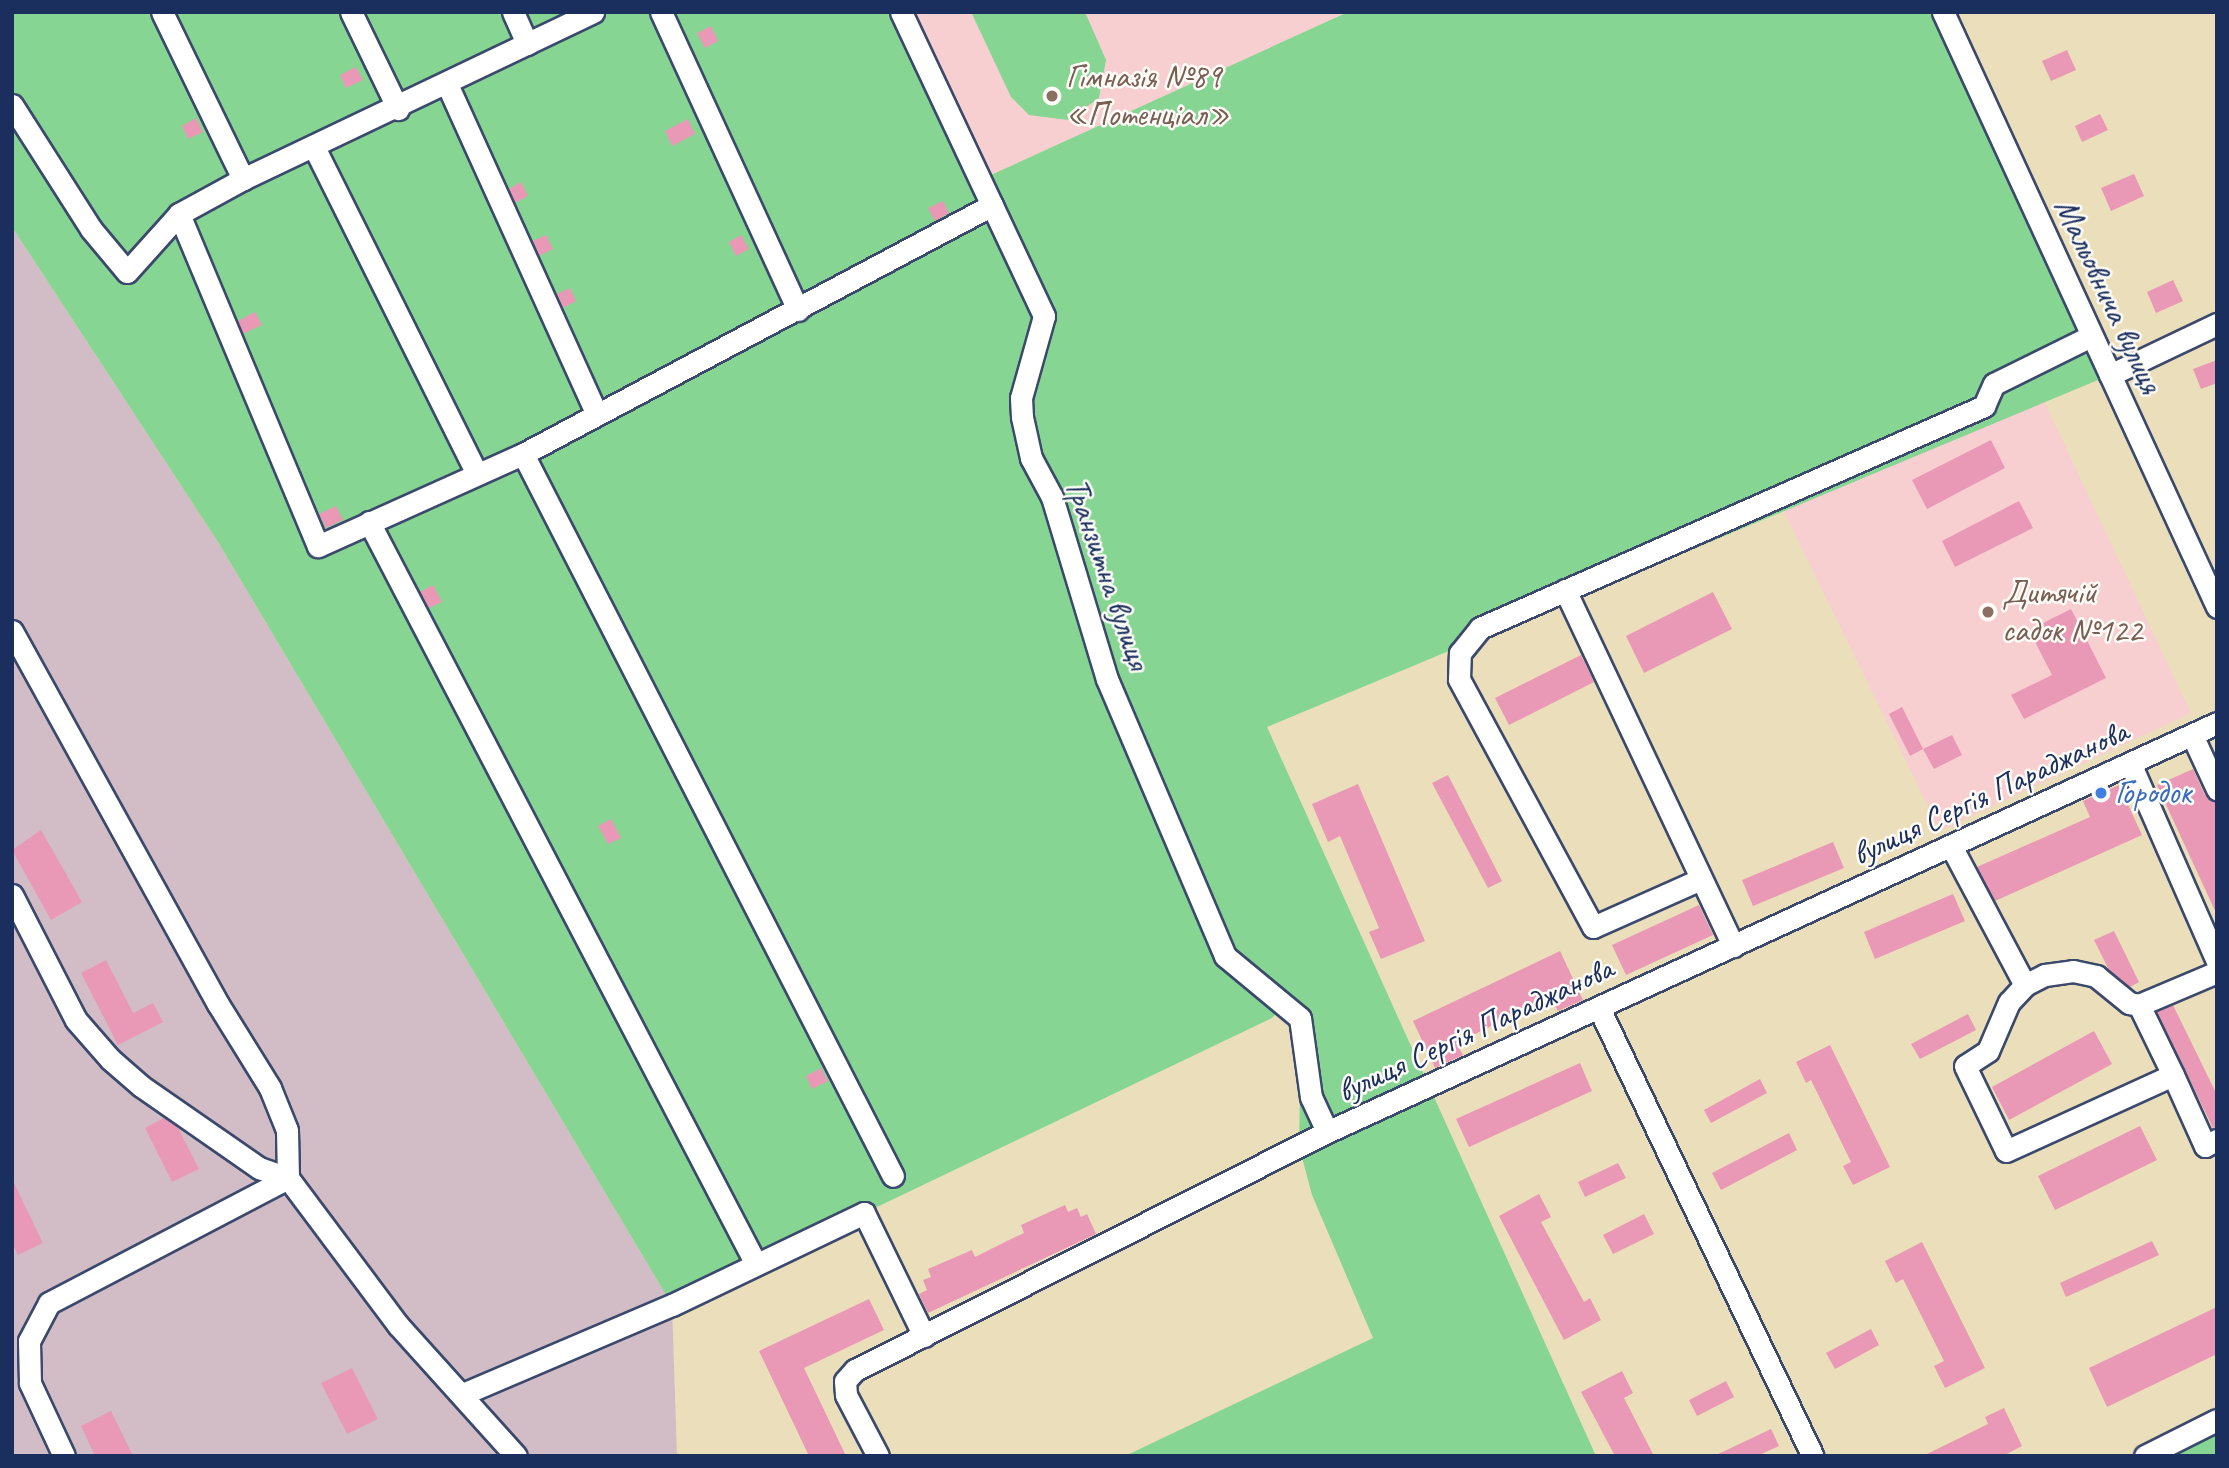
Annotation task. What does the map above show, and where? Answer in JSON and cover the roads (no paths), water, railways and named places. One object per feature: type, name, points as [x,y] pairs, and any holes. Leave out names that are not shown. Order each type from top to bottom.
[{"type":"street","points":[[162,12],[243,179]]},
{"type":"street","points":[[351,12],[398,109]]},
{"type":"street","points":[[513,12],[527,44]]},
{"type":"street","points":[[12,105],[91,229],[128,272],[179,214],[243,179],[398,109],[593,12]]},
{"type":"street","points":[[660,12],[798,310]]},
{"type":"street","name":"Транзитна вулиця","points":[[901,12],[1044,316],[1021,398],[1022,417],[1031,458],[1052,496],[1107,678],[1225,956],[1300,1018],[1311,1097],[1327,1132]]},
{"type":"street","name":"Мальовнича вулиця","points":[[1943,12],[2217,607]]},
{"type":"street","points":[[447,84],[597,415]]},
{"type":"street","points":[[314,147],[475,472]]},
{"type":"street","points":[[179,214],[318,546],[475,472],[523,454],[992,205]]},
{"type":"street","points":[[2110,375],[2217,324]]},
{"type":"street","points":[[1701,879],[1593,927],[1459,679],[1460,653],[1480,628],[1984,406],[1994,384],[2091,336]]},
{"type":"street","points":[[523,454],[892,1175]]},
{"type":"street","points":[[369,522],[757,1264]]},
{"type":"street","points":[[1565,590],[1733,946]]},
{"type":"street","points":[[12,631],[218,1004],[270,1088],[288,1130],[288,1178]]},
{"type":"street","name":"вулиця Сергія Параджанова","points":[[878,1456],[846,1395],[845,1381],[855,1370],[1327,1132],[2217,723]]},
{"type":"street","points":[[2192,735],[2217,789]]},
{"type":"street","points":[[2130,764],[2217,961]]},
{"type":"street","points":[[1951,846],[2025,985]]},
{"type":"street","points":[[12,895],[70,1010],[110,1059],[141,1086],[259,1168],[288,1178],[398,1325],[463,1394],[516,1456]]},
{"type":"street","points":[[2173,1075],[2006,1152],[1965,1066],[1989,1051],[2010,1002],[2025,985],[2045,975],[2073,971],[2096,976],[2129,1003],[2139,1005],[2217,972]]},
{"type":"street","points":[[2139,1005],[2205,1146],[2217,1140]]},
{"type":"street","points":[[1599,1008],[1813,1456]]},
{"type":"street","points":[[64,1456],[30,1384],[29,1341],[49,1303],[288,1178]]},
{"type":"street","points":[[463,1394],[757,1264],[864,1213],[924,1336]]},
{"type":"street","points":[[2145,1456],[2217,1420]]},
{"type":"place","name":"Гімназія №89 «Потенціал»","points":[[1052,96]]},
{"type":"place","name":"Дитячій садок №122","points":[[1988,612]]},
{"type":"place","name":"Городок","points":[[2101,793]]}]
